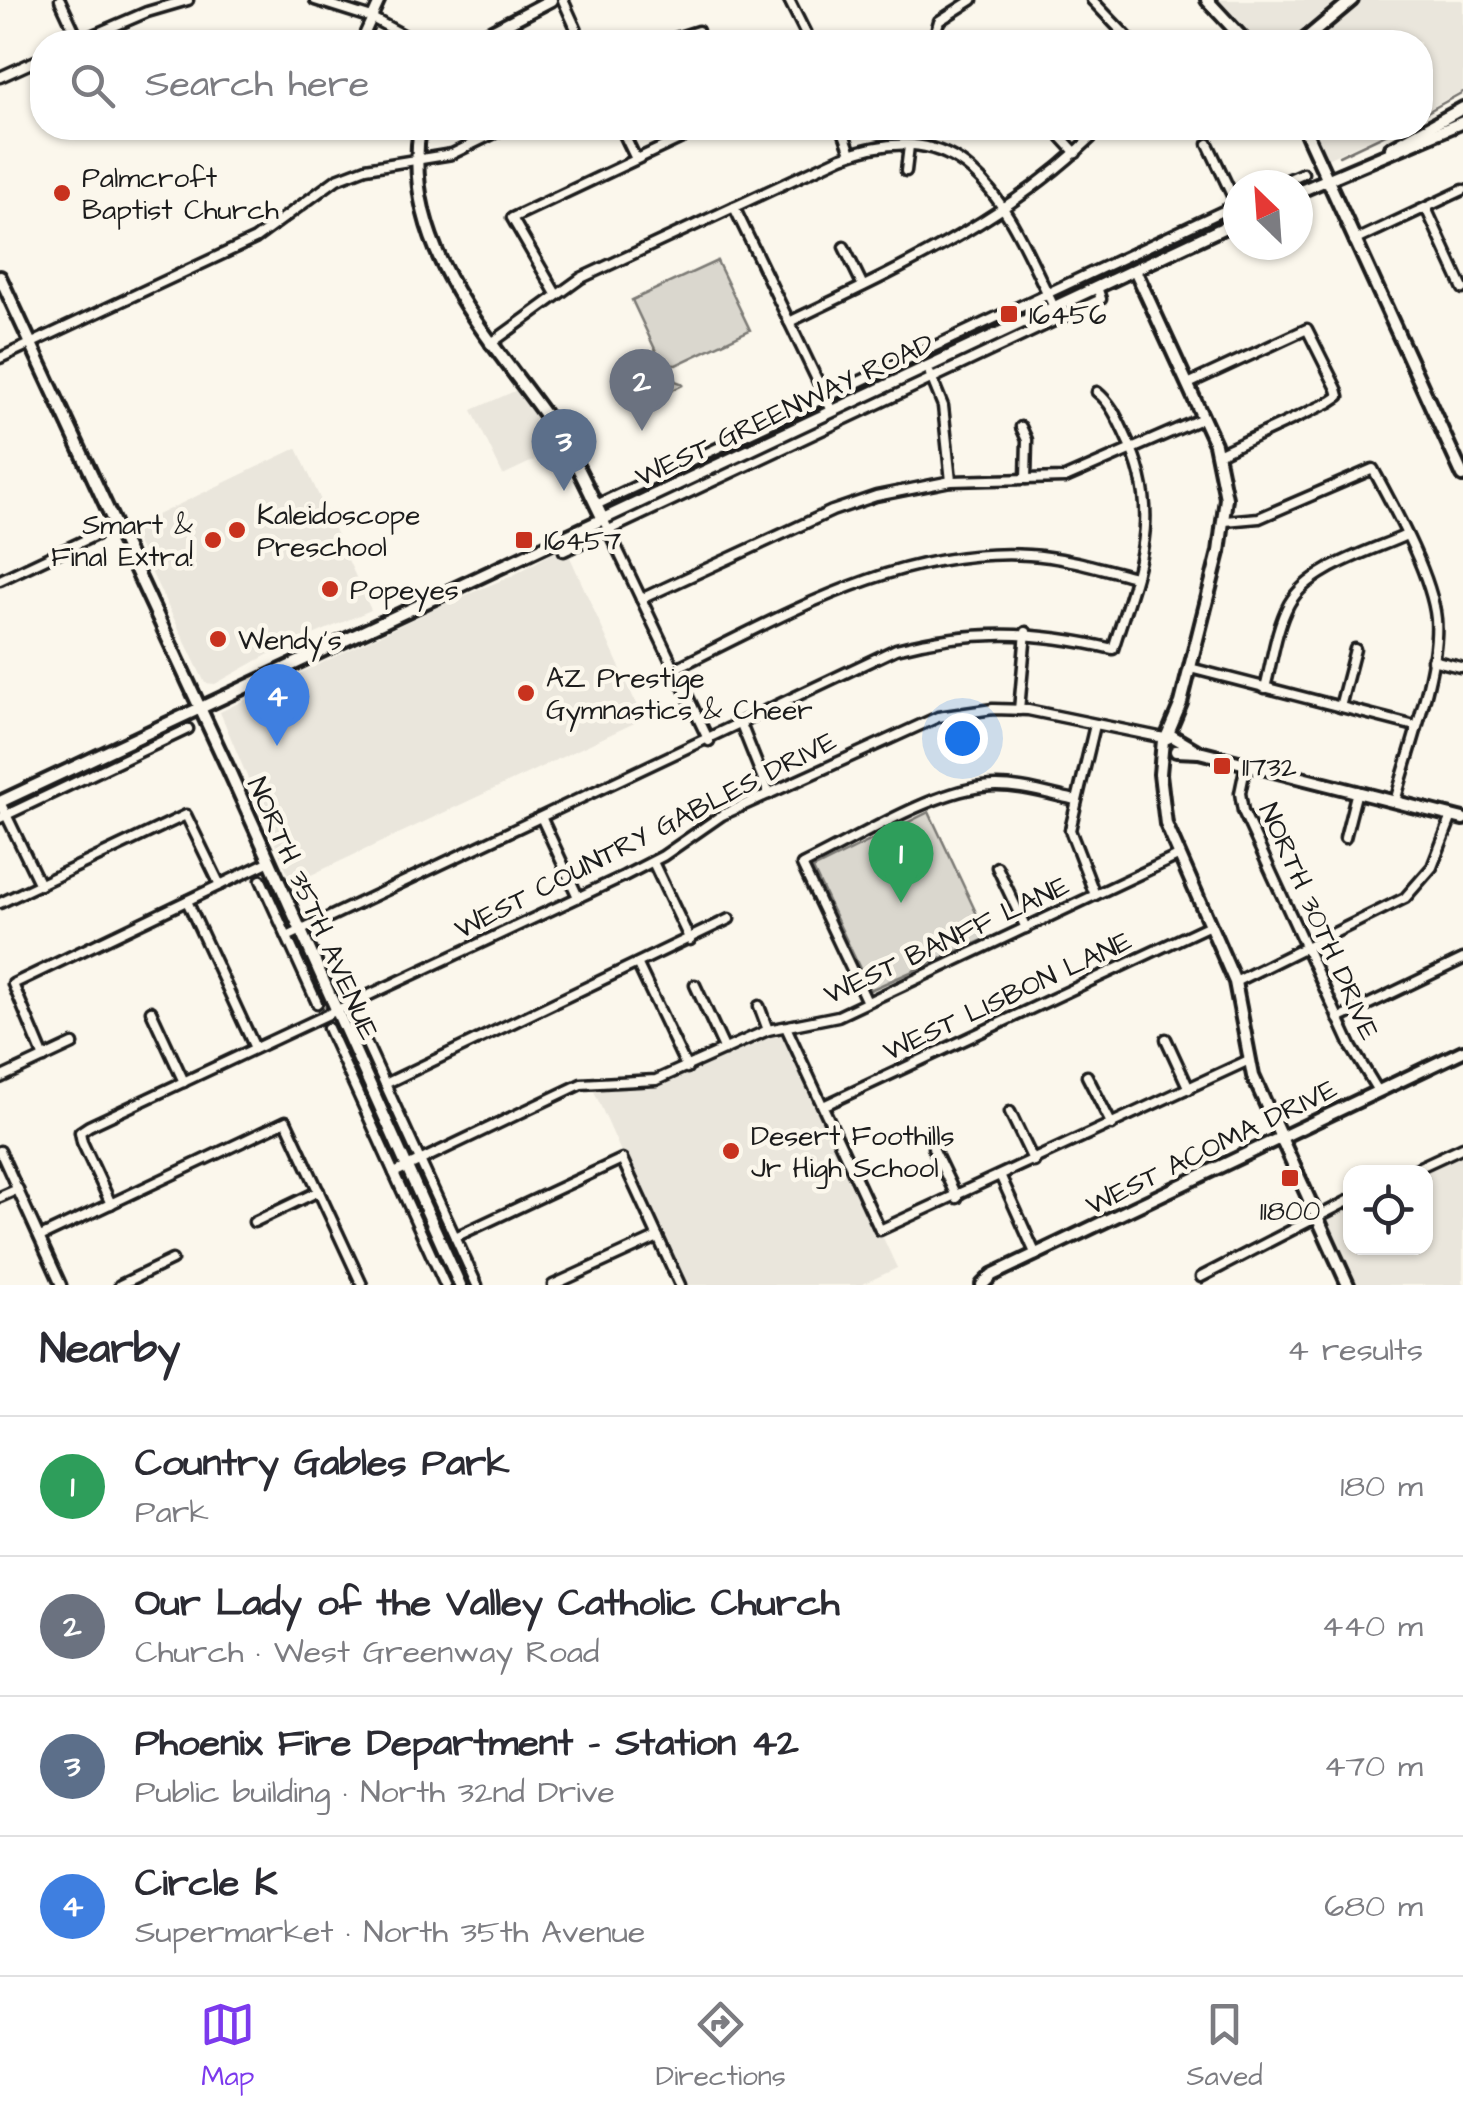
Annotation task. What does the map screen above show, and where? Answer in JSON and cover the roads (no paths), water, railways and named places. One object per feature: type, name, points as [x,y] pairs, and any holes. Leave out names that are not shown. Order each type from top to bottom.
[{"type":"street","points":[[60,0],[73,30]]},
{"type":"street","points":[[104,30],[162,3],[188,0]]},
{"type":"street","points":[[315,0],[372,18],[394,30]]},
{"type":"street","points":[[366,30],[380,0]]},
{"type":"street","points":[[494,30],[552,0]]},
{"type":"street","points":[[563,0],[577,30]]},
{"type":"street","points":[[789,0],[804,30]]},
{"type":"street","points":[[936,30],[939,21],[972,0]]},
{"type":"street","points":[[1092,0],[1121,30]]},
{"type":"street","points":[[1206,0],[1235,30]]},
{"type":"street","points":[[1316,30],[1352,0]]},
{"type":"street","points":[[0,77],[30,63]]},
{"type":"street","points":[[1433,123],[1463,108]]},
{"type":"street","points":[[1433,133],[1463,122]]},
{"type":"street","points":[[419,140],[417,161],[422,199],[437,255],[458,298],[548,419],[596,505],[708,741]]},
{"type":"street","points":[[0,358],[255,239],[337,179],[366,168],[452,154],[481,140]]},
{"type":"street","points":[[627,140],[636,159]]},
{"type":"street","points":[[556,294],[512,218],[678,140]]},
{"type":"street","points":[[846,140],[851,153]]},
{"type":"street","points":[[1065,140],[1076,153]]},
{"type":"street","points":[[789,322],[946,245],[1006,207],[1089,140]]},
{"type":"street","points":[[1309,140],[1463,476]]},
{"type":"street","points":[[1386,151],[1401,140]]},
{"type":"street","points":[[1313,185],[1415,140]]},
{"type":"street","points":[[1208,144],[1223,174]]},
{"type":"street","points":[[490,344],[556,294],[851,153],[886,146],[929,149],[982,177],[1006,207],[1054,306]]},
{"type":"street","points":[[906,171],[909,146]]},
{"type":"street","points":[[1354,241],[1463,190]]},
{"type":"street","points":[[734,207],[832,411]]},
{"type":"street","points":[[1426,208],[1463,288]]},
{"type":"street","name":"WEST GREENWAY ROAD","points":[[596,505],[1223,212]]},
{"type":"street","name":"WEST GREENWAY ROAD","points":[[0,802],[200,706],[606,525],[929,372],[1054,306],[1223,228]]},
{"type":"street","points":[[844,246],[863,286]]},
{"type":"street","points":[[1135,270],[1218,454],[1225,522],[1162,779],[1163,809],[1178,856],[1235,982],[1249,1060],[1348,1285]]},
{"type":"street","name":"NORTH 35TH AVENUE","points":[[0,277],[200,706],[460,1285]]},
{"type":"street","name":"WEST GREENWAY ROAD","points":[[564,551],[606,525],[832,411],[1101,300],[1098,287]]},
{"type":"street","points":[[1188,384],[1308,329],[1338,396],[1218,454]]},
{"type":"street","points":[[929,372],[943,406],[952,481]]},
{"type":"street","points":[[287,937],[896,649],[972,634],[1026,632],[1113,649],[1135,577],[1148,502],[1133,451],[1109,401],[1098,392]]},
{"type":"street","points":[[641,599],[832,511],[952,481],[1050,480],[1082,474],[1204,418]]},
{"type":"street","points":[[1021,426],[1027,440],[1026,479]]},
{"type":"street","points":[[1225,522],[1269,514],[1373,468],[1434,608],[1432,660],[1395,802]]},
{"type":"street","points":[[0,580],[115,526]]},
{"type":"street","points":[[1265,688],[1282,622],[1297,592],[1314,578],[1404,536]]},
{"type":"street","points":[[674,669],[854,583],[927,562],[1033,555],[1135,577]]},
{"type":"street","points":[[1020,710],[1026,632]]},
{"type":"street","points":[[1340,707],[1355,649]]},
{"type":"street","points":[[1432,660],[1460,667]]},
{"type":"street","points":[[1190,668],[1414,726]]},
{"type":"street","name":"WEST COUNTRY GABLES DRIVE","points":[[111,1204],[80,1132],[653,862],[702,826],[938,717],[1020,710],[1095,725],[1458,818]]},
{"type":"street","points":[[740,724],[770,794]]},
{"type":"street","points":[[1095,725],[1070,820],[1074,848],[1095,895]]},
{"type":"street","points":[[3,817],[188,730]]},
{"type":"street","name":"NORTH 30TH DRIVE","points":[[1246,764],[1241,805],[1338,1019],[1378,1091]]},
{"type":"street","points":[[867,1002],[802,865],[948,796],[984,787],[1026,788],[1075,800]]},
{"type":"street","points":[[1345,838],[1357,792]]},
{"type":"street","points":[[0,802],[3,817],[40,885]]},
{"type":"street","points":[[0,903],[186,815],[220,885]]},
{"type":"street","points":[[1235,982],[1405,898],[1432,867],[1458,818]]},
{"type":"street","points":[[542,819],[578,897]]},
{"type":"street","name":"WEST BANFF LANE","points":[[394,1173],[581,1084],[656,1080],[768,1030],[825,1020],[1178,856]]},
{"type":"street","points":[[44,1058],[14,984],[270,861]]},
{"type":"street","points":[[653,862],[690,940]]},
{"type":"street","points":[[998,867],[1026,928]]},
{"type":"street","name":"NORTH 35TH AVENUE","points":[[261,880],[317,1004]]},
{"type":"street","points":[[187,901],[254,1048]]},
{"type":"street","points":[[386,1084],[729,919]]},
{"type":"street","name":"WEST LISBON LANE","points":[[823,1106],[1210,925]]},
{"type":"street","points":[[1338,1019],[1463,959]]},
{"type":"street","points":[[638,965],[687,1068]]},
{"type":"street","points":[[694,986],[725,1050]]},
{"type":"street","points":[[758,1006],[768,1030]]},
{"type":"street","points":[[151,1011],[184,1082]]},
{"type":"street","points":[[786,1026],[880,1230],[1249,1060]]},
{"type":"street","name":"NORTH 35TH AVENUE","points":[[328,1028],[446,1285]]},
{"type":"street","name":"NORTH 35TH AVENUE","points":[[364,1038],[477,1285]]},
{"type":"street","points":[[1166,1039],[1189,1088]]},
{"type":"street","points":[[0,1078],[73,1044]]},
{"type":"street","name":"WEST ACOMA DRIVE","points":[[982,1285],[992,1274],[1463,1051]]},
{"type":"street","points":[[1087,1076],[1112,1125]]},
{"type":"street","points":[[1010,1112],[1034,1162]]},
{"type":"street","points":[[40,1237],[286,1122],[362,1285]]},
{"type":"street","points":[[1424,1165],[1463,1147]]},
{"type":"street","points":[[933,1148],[956,1198]]},
{"type":"street","points":[[0,1150],[61,1285]]},
{"type":"street","points":[[455,1236],[622,1159],[680,1285]]},
{"type":"street","points":[[1001,1177],[1037,1256]]},
{"type":"street","points":[[0,1197],[18,1188]]},
{"type":"street","points":[[254,1222],[319,1191]]},
{"type":"street","points":[[1201,1276],[1343,1204]]},
{"type":"street","points":[[553,1285],[658,1237]]},
{"type":"street","points":[[120,1285],[172,1260]]},
{"type":"waterway","points":[[1433,109],[1463,92]]},
{"type":"waterway","points":[[1339,156],[1373,140]]},
{"type":"place","name":"Palmcroft Baptist Church","points":[[62,193]]},
{"type":"place","name":"16456","points":[[1009,314]]},
{"type":"place","name":"Our Lady of the Valley Catholic Church","points":[[642,431]]},
{"type":"place","name":"Phoenix Fire Department - Station 42","points":[[564,491]]},
{"type":"place","name":"Kaleidoscope Preschool","points":[[237,530]]},
{"type":"place","name":"Smart & Final Extra!","points":[[213,540]]},
{"type":"place","name":"16457","points":[[524,540]]},
{"type":"place","name":"Popeyes","points":[[330,589]]},
{"type":"place","name":"Wendy's","points":[[218,639]]},
{"type":"place","name":"AZ Prestige Gymnastics & Cheer","points":[[526,693]]},
{"type":"place","name":"Circle K","points":[[277,746]]},
{"type":"place","name":"11732","points":[[1222,766]]},
{"type":"place","name":"Country Gables Park","points":[[901,903]]},
{"type":"place","name":"Desert Foothills Jr High School","points":[[731,1151]]},
{"type":"place","name":"11800","points":[[1290,1178]]}]
